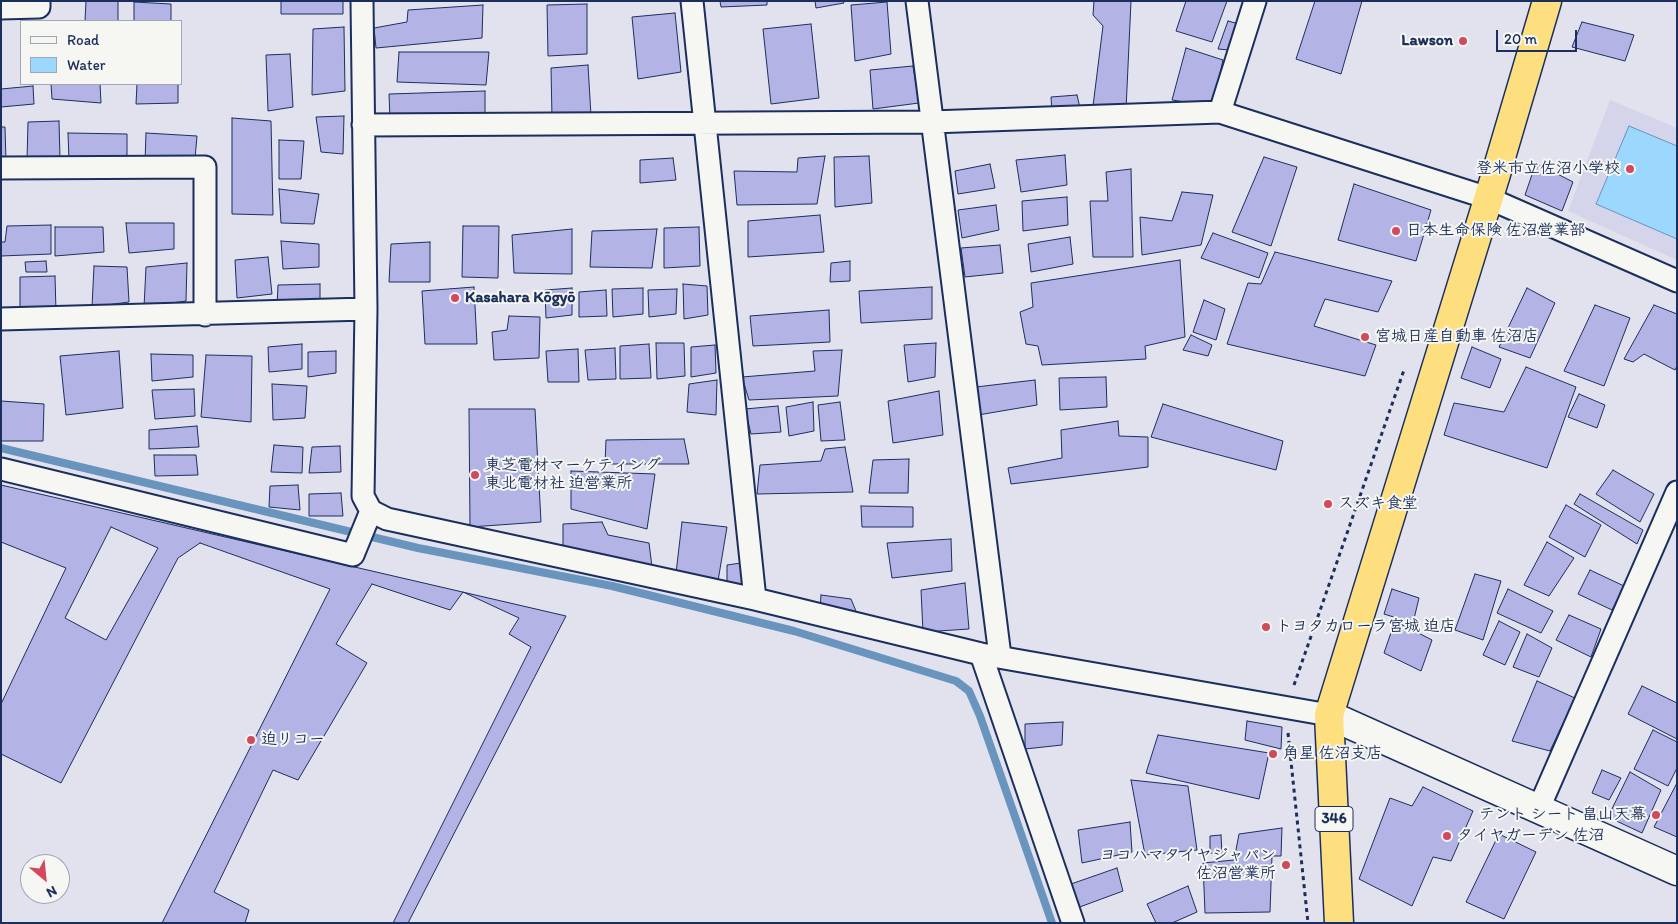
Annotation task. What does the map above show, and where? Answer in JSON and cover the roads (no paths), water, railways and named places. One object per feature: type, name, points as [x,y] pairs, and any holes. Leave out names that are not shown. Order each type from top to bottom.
[{"type":"highway","name":"346","points":[[1339,923],[1329,715],[1547,1]]},
{"type":"street","points":[[1,8],[40,8],[40,1]]},
{"type":"street","points":[[1,469],[353,555],[369,514],[363,496],[366,309],[362,1]]},
{"type":"street","points":[[692,1],[703,122],[755,599]]},
{"type":"street","points":[[917,1],[991,655],[1073,923]]},
{"type":"street","points":[[1220,112],[1255,1]]},
{"type":"street","points":[[363,125],[931,122],[1220,112],[1488,198],[1677,281]]},
{"type":"street","points":[[1,168],[204,167],[205,314]]},
{"type":"street","points":[[1,320],[366,309]]},
{"type":"street","points":[[1538,810],[1677,492]]},
{"type":"street","points":[[369,514],[755,599],[991,655],[1329,715],[1677,871]]},
{"type":"water","points":[[1629,126],[1677,146],[1677,239],[1596,204]]},
{"type":"waterway","points":[[1,448],[418,548],[612,586],[794,631],[956,681],[969,691],[980,716],[1052,923]]},
{"type":"place","name":"Lawson","points":[[1463,41]]},
{"type":"place","name":"登米市立佐沼小学校","points":[[1630,169]]},
{"type":"place","name":"日本生命保険 佐沼営業部","points":[[1396,231]]},
{"type":"place","name":"Kasahara Kōgyō","points":[[455,298]]},
{"type":"place","name":"宮城日産自動車 佐沼店","points":[[1365,337]]},
{"type":"place","name":"東芝電材マーケティング 東北電材社 迫営業所","points":[[475,475]]},
{"type":"place","name":"スズキ食堂","points":[[1328,504]]},
{"type":"place","name":"トヨタカローラ宮城 迫店","points":[[1266,627]]},
{"type":"place","name":"迫リコー","points":[[251,740]]},
{"type":"place","name":"角星 佐沼支店","points":[[1273,754]]},
{"type":"place","name":"テント シート 畠山天幕","points":[[1656,815]]},
{"type":"place","name":"タイヤガーデン 佐沼","points":[[1447,836]]},
{"type":"place","name":"ヨコハマタイヤジャパン 佐沼営業所","points":[[1286,865]]}]
